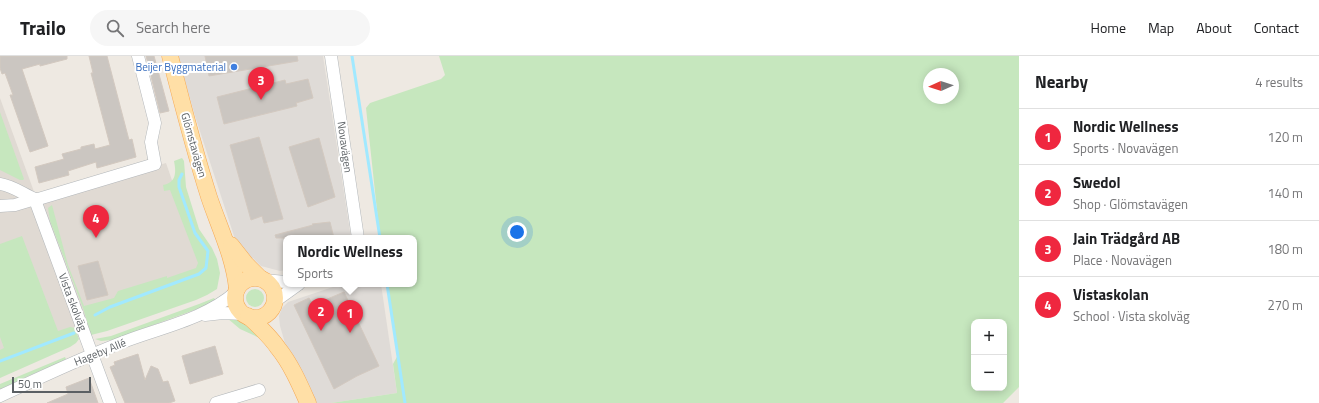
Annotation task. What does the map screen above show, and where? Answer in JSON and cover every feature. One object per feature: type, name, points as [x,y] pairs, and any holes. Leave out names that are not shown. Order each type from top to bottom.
[{"type":"main road","name":"Glömstavägen","points":[[170,56],[195,151],[209,197],[223,233],[234,268],[236,305],[260,327],[279,348]]},
{"type":"main road","name":"Glömstavägen","points":[[223,233],[246,264],[273,289],[275,297],[272,306],[272,328],[279,348],[308,403]]},
{"type":"main road","points":[[236,291],[245,281],[252,278],[261,279]]},
{"type":"main road","points":[[246,315],[260,317],[272,306]]},
{"type":"street","points":[[0,206],[15,205],[35,200],[155,164],[151,142],[155,123],[138,56]]},
{"type":"street","name":"Novavägen","points":[[332,56],[358,235]]},
{"type":"street","points":[[0,184],[7,185],[35,200]]},
{"type":"street","name":"Vista skolväg","points":[[35,200],[110,403]]},
{"type":"street","points":[[261,279],[283,282]]},
{"type":"street","points":[[272,306],[282,295],[294,287]]},
{"type":"street","name":"Hageby Allé","points":[[0,396],[93,354],[202,315],[228,300],[236,291]]},
{"type":"street","name":"Hageby Allé","points":[[202,315],[223,313],[246,315]]},
{"type":"street","points":[[216,403],[259,390]]},
{"type":"shaded area","points":[[178,56],[323,56],[351,235],[283,235],[283,270],[261,266],[253,258],[248,260],[238,247],[195,116]]},
{"type":"shaded area","points":[[0,98],[37,200],[166,163],[205,275],[0,358]]},
{"type":"shaded area","points":[[333,287],[381,287],[397,393],[331,403],[316,403],[285,343],[280,326],[279,316],[282,308],[288,302]]},
{"type":"green space","points":[[439,56],[1019,56],[1019,387],[1003,403],[331,403],[397,393],[393,364],[398,355],[387,287],[417,287],[417,235],[380,235],[366,108],[370,103],[441,79],[445,75]]},
{"type":"green space","points":[[0,112],[24,179],[23,180],[0,170]]},
{"type":"green space","points":[[182,158],[184,161],[186,187],[199,229],[212,248],[217,259],[220,273],[217,289],[196,300],[107,331],[91,335],[83,308],[50,221],[48,208],[52,205],[68,265],[84,306],[114,298],[118,291],[167,276],[167,278],[196,268],[198,263],[170,190],[164,191],[163,185],[168,184],[173,179],[175,172],[174,161]]},
{"type":"green space","points":[[22,236],[58,331],[70,327],[75,328],[79,339],[70,347],[0,378],[0,350],[4,348],[0,337],[0,244]]},
{"type":"green space","points":[[255,289],[261,292],[264,298],[261,304],[255,307],[249,304],[246,298],[249,292]]},
{"type":"green space","points":[[214,298],[216,301],[200,308],[112,340],[101,341],[95,339],[111,336]]},
{"type":"green space","points":[[227,318],[244,321],[264,340],[240,329]]},
{"type":"green space","points":[[65,357],[66,359],[63,361],[19,380],[20,382],[0,389],[0,384]]},
{"type":"building","points":[[0,56],[67,56],[67,59],[22,69],[48,146],[30,152],[10,95],[13,95],[5,73],[2,74],[0,68]]},
{"type":"building","points":[[89,56],[107,56],[129,140],[132,139],[136,157],[97,168],[96,162],[68,171],[69,175],[39,183],[35,167],[64,159],[62,154],[81,149],[81,147],[94,144],[95,149],[110,145],[91,73],[93,73]]},
{"type":"building","points":[[146,56],[154,56],[169,111],[160,113]]},
{"type":"building","name":"Beijer Byggmaterial","points":[[205,56],[297,56],[298,61],[209,76]]},
{"type":"building","points":[[308,79],[313,98],[296,103],[297,106],[224,124],[217,97],[285,80],[286,84]]},
{"type":"building","points":[[259,137],[283,219],[264,223],[262,216],[251,220],[230,145]]},
{"type":"building","points":[[319,138],[335,197],[308,207],[289,147]]},
{"type":"building","points":[[330,222],[333,235],[283,235],[283,238],[276,238],[275,235],[313,225],[312,224]]},
{"type":"building","points":[[98,261],[108,295],[87,300],[78,266]]},
{"type":"building","points":[[344,292],[379,366],[334,389],[294,305],[309,298],[313,305]]},
{"type":"building","points":[[215,346],[223,374],[190,384],[182,356]]},
{"type":"building","points":[[138,354],[145,380],[151,366],[158,369],[163,382],[168,381],[175,401],[169,403],[125,403],[110,367],[115,365],[114,362]]},
{"type":"building","points":[[89,378],[98,403],[47,403],[68,394],[66,387]]},
{"type":"waterway","points":[[352,56],[380,235]]},
{"type":"waterway","points":[[95,315],[110,307],[199,274],[206,268],[208,251],[195,233],[179,187],[179,180],[182,174]]},
{"type":"waterway","points":[[387,287],[405,403]]},
{"type":"waterway","points":[[0,361],[74,333]]},
{"type":"place","name":"Beijer Byggmaterial","points":[[234,67]]},
{"type":"place","name":"Jain Trädgård AB","points":[[261,100]]},
{"type":"place","name":"Vistaskolan","points":[[96,238]]},
{"type":"place","name":"Swedol","points":[[321,331]]},
{"type":"place","name":"Nordic Wellness","points":[[350,333]]}]
